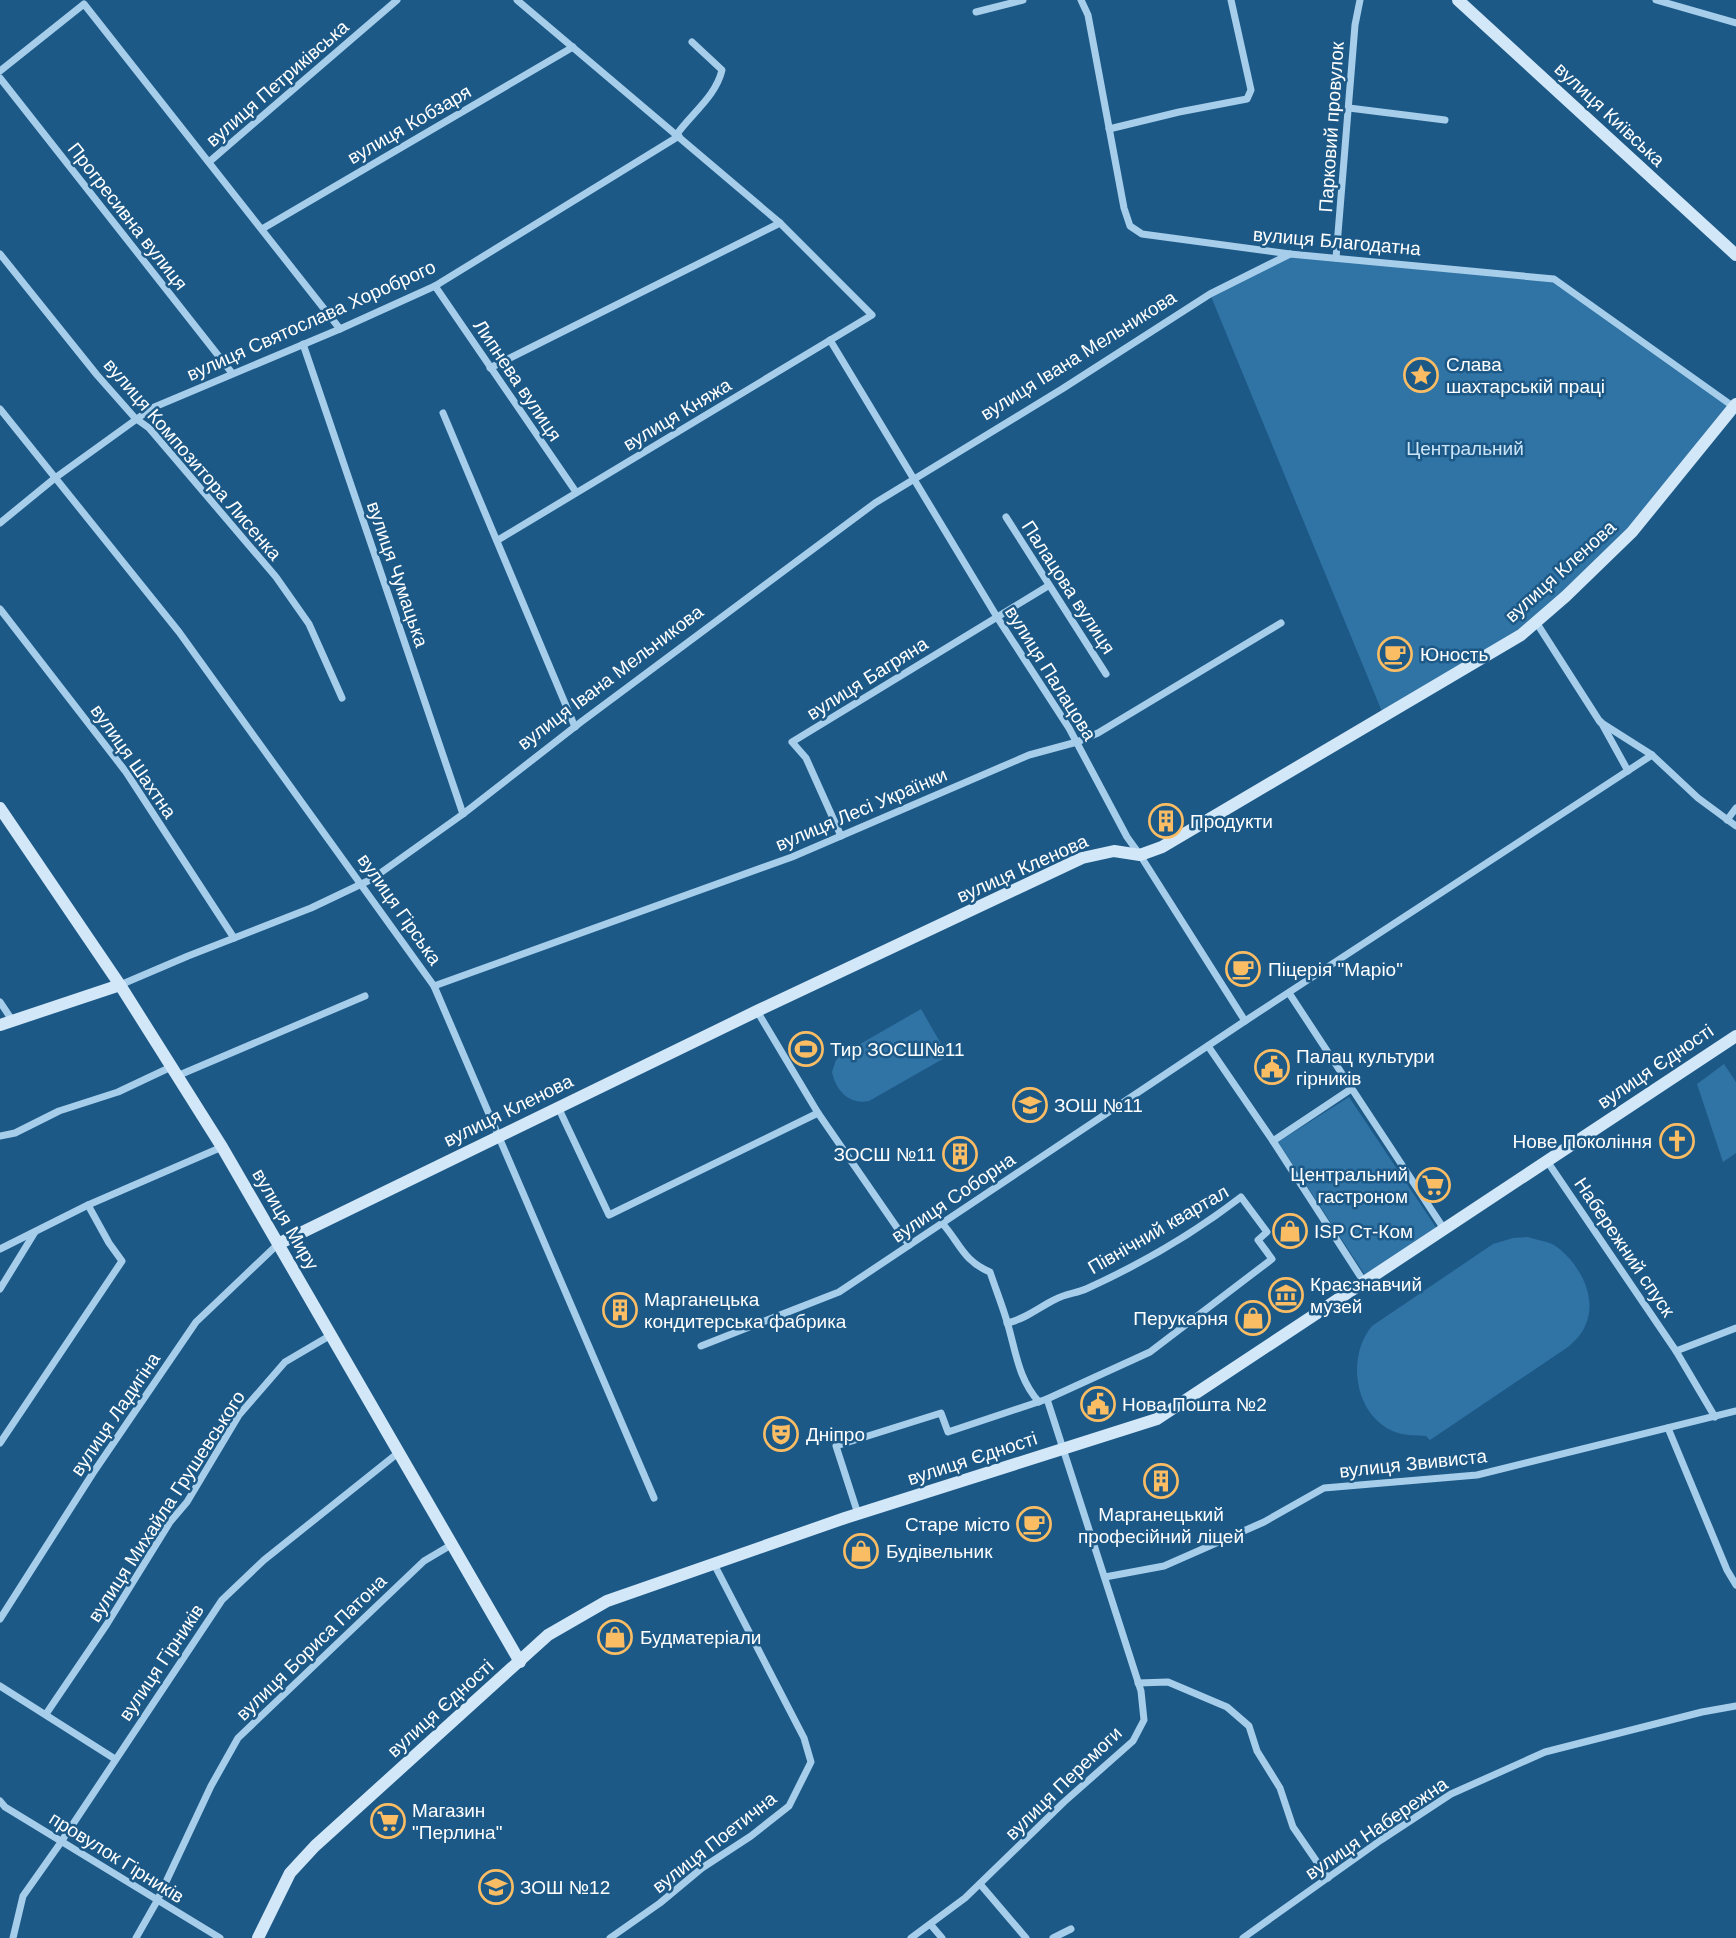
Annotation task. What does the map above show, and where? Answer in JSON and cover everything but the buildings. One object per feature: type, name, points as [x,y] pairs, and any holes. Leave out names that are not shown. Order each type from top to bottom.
[{"type":"street","name":"вулиця Петриківська","points":[[209,162],[397,0]]},
{"type":"street","points":[[490,368],[780,223],[517,0]]},
{"type":"street","points":[[976,12],[1023,0]]},
{"type":"street","name":"вулиця Благодатна","points":[[1081,0],[1087,15],[1124,208],[1130,226],[1142,234],[1290,254],[1555,279],[1735,405]]},
{"type":"street","points":[[1109,129],[1247,99],[1251,90],[1231,0]]},
{"type":"street","name":"Парковий провулок","points":[[1336,258],[1354,25],[1360,0]]},
{"type":"street","name":"вулиця Київська","points":[[1458,0],[1736,255]]},
{"type":"street","points":[[1656,0],[1736,23]]},
{"type":"street","points":[[0,71],[84,5],[340,329]]},
{"type":"street","points":[[678,135],[714,90],[722,70],[692,42]]},
{"type":"street","name":"вулиця Кобзаря","points":[[261,229],[573,47]]},
{"type":"street","name":"Прогресивна вулиця","points":[[0,78],[232,373]]},
{"type":"street","points":[[1349,108],[1445,120]]},
{"type":"street","name":"вулиця Святослава Хороброго","points":[[0,523],[55,478],[152,408],[435,286],[678,135]]},
{"type":"street","name":"вулиця Княжа","points":[[498,540],[872,315],[780,223]]},
{"type":"street","name":"вулиця Композитора Лисенка","points":[[0,254],[135,418],[149,428],[276,577],[309,624],[342,698]]},
{"type":"street","name":"вулиця Івана Мельникова","points":[[6,1022],[120,985],[311,908],[363,884],[463,814],[875,503],[1210,294],[1290,254]]},
{"type":"street","name":"Липнева вулиця","points":[[435,286],[576,492]]},
{"type":"street","name":"вулиця Палацова","points":[[830,340],[997,617],[1077,742],[1127,837],[1245,1021]]},
{"type":"street","name":"вулиця Чумацька","points":[[303,344],[463,814]]},
{"type":"street","name":"вулиця Кленова","points":[[278,1244],[757,1011],[1082,858],[1114,851],[1140,855],[1162,847],[1521,635],[1632,532],[1735,405]]},
{"type":"street","name":"вулиця Гірська","points":[[0,409],[179,632],[434,986],[654,1498]]},
{"type":"street","points":[[443,413],[575,727]]},
{"type":"street","name":"Палацова вулиця","points":[[1006,517],[1106,674]]},
{"type":"street","name":"вулиця Багряна","points":[[841,836],[806,758],[792,742],[1048,586]]},
{"type":"street","name":"вулиця Шахтна","points":[[0,609],[126,772],[233,938]]},
{"type":"street","points":[[1536,622],[1628,771]]},
{"type":"street","name":"вулиця Лесі Українки","points":[[434,986],[779,862],[1030,755],[1098,733],[1281,623]]},
{"type":"street","points":[[1600,722],[1652,755],[1698,798],[1736,826]]},
{"type":"street","name":"вулиця Соборна","points":[[701,1346],[839,1292],[1245,1021],[1652,755]]},
{"type":"street","name":"вулиця Миру","points":[[0,808],[120,985],[222,1147],[520,1662]]},
{"type":"street","points":[[1727,820],[1736,808]]},
{"type":"street","points":[[1289,993],[1444,1229]]},
{"type":"street","points":[[0,1136],[15,1133],[59,1111],[174,1071],[365,996]]},
{"type":"street","points":[[0,1002],[6,1022]]},
{"type":"street","points":[[757,1011],[818,1113],[909,1245]]},
{"type":"street","name":"вулиця Єдності","points":[[258,1938],[290,1873],[315,1846],[548,1635],[607,1601],[858,1514],[1157,1419],[1736,1036]]},
{"type":"street","points":[[1208,1046],[1364,1282]]},
{"type":"street","points":[[1273,1141],[1352,1089]]},
{"type":"street","points":[[558,1107],[609,1215],[818,1113]]},
{"type":"street","points":[[0,1249],[88,1205],[222,1147]]},
{"type":"street","name":"Набережний спуск","points":[[1547,1161],[1676,1351],[1715,1417]]},
{"type":"street","name":"Північний квартал","points":[[858,1514],[835,1446],[941,1413],[948,1433],[1047,1399],[1150,1352],[1272,1258],[1258,1240],[1266,1232],[1241,1197],[1212,1219],[1138,1264],[1084,1290],[1056,1299],[1018,1321],[1007,1323]]},
{"type":"street","points":[[0,1443],[122,1261],[88,1205]]},
{"type":"street","points":[[942,1223],[965,1258],[976,1267],[990,1272],[1020,1372],[1029,1391],[1039,1402]]},
{"type":"street","points":[[0,1289],[36,1231]]},
{"type":"street","name":"вулиця Ладигіна","points":[[0,1619],[93,1473],[196,1322],[278,1244]]},
{"type":"street","points":[[1676,1351],[1736,1328]]},
{"type":"street","name":"вулиця Михайла Грушевського","points":[[46,1714],[107,1624],[170,1522],[187,1502],[239,1415],[285,1362],[331,1335]]},
{"type":"street","points":[[1047,1399],[1063,1449]]},
{"type":"street","name":"вулиця Звивиста","points":[[1105,1577],[1164,1566],[1264,1522],[1324,1488],[1477,1475],[1736,1411]]},
{"type":"street","points":[[1668,1429],[1736,1586]]},
{"type":"street","name":"вулиця Перемоги","points":[[911,1938],[980,1884],[1064,1802],[1133,1741],[1144,1720],[1138,1683],[1063,1449]]},
{"type":"street","name":"вулиця Гірників","points":[[13,1938],[23,1896],[230,1591],[264,1560],[398,1453]]},
{"type":"street","name":"вулиця Бориса Патона","points":[[136,1938],[157,1901],[211,1786],[238,1738],[424,1561],[451,1545]]},
{"type":"street","name":"вулиця Поетична","points":[[610,1938],[789,1806],[811,1762],[804,1738],[714,1564]]},
{"type":"street","points":[[1138,1683],[1168,1682],[1227,1707],[1250,1726],[1257,1751],[1280,1788],[1293,1827],[1328,1878]]},
{"type":"street","points":[[0,1686],[115,1759]]},
{"type":"street","name":"вулиця Набережна","points":[[1243,1938],[1451,1794],[1545,1752],[1702,1712],[1736,1706]]},
{"type":"street","name":"провулок Гірників","points":[[0,1801],[5,1807],[220,1938]]},
{"type":"street","points":[[980,1884],[1026,1938]]},
{"type":"street","points":[[931,1925],[942,1938]]},
{"type":"street","points":[[1053,1938],[1071,1929]]},
{"type":"green space","name":"Центральний","points":[[1290,254],[1554,279],[1734,407],[1632,532],[1521,635],[1383,714],[1210,294]]},
{"type":"green space","points":[[921,1009],[948,1056],[869,1101],[855,1101],[844,1095],[832,1072],[836,1060]]},
{"type":"green space","points":[[1724,1064],[1736,1082],[1736,1153],[1723,1162],[1697,1084]]},
{"type":"green space","points":[[1349,1097],[1437,1229],[1365,1275],[1278,1142]]},
{"type":"green space","points":[[1528,1237],[1548,1242],[1563,1252],[1584,1281],[1588,1292],[1589,1315],[1580,1335],[1568,1347],[1430,1440],[1426,1436],[1398,1433],[1383,1426],[1372,1415],[1364,1401],[1357,1370],[1364,1339],[1372,1326],[1493,1244]]},
{"type":"place","name":"Слава шахтарській праці","points":[[1421,375]]},
{"type":"place","name":"Юность","points":[[1395,654]]},
{"type":"place","name":"Продукти","points":[[1166,821]]},
{"type":"place","name":"Піцерія \"Маріо\"","points":[[1243,969]]},
{"type":"place","name":"Тир ЗОСШ№11","points":[[806,1049]]},
{"type":"place","name":"Палац культури гірників","points":[[1272,1067]]},
{"type":"place","name":"ЗОШ №11","points":[[1030,1105]]},
{"type":"place","name":"Нове Покоління","points":[[1677,1141]]},
{"type":"place","name":"ЗОСШ №11","points":[[960,1154]]},
{"type":"place","name":"Центральний гастроном","points":[[1433,1185]]},
{"type":"place","name":"ISP Ст-Ком","points":[[1290,1231]]},
{"type":"place","name":"Краєзнавчий музей","points":[[1286,1295]]},
{"type":"place","name":"Марганецька кондитерська фабрика","points":[[620,1310]]},
{"type":"place","name":"Перукарня","points":[[1253,1318]]},
{"type":"place","name":"Нова Пошта №2","points":[[1098,1404]]},
{"type":"place","name":"Дніпро","points":[[781,1434]]},
{"type":"place","name":"Марганецький професійний ліцей","points":[[1161,1481]]},
{"type":"place","name":"Старе місто","points":[[1034,1524]]},
{"type":"place","name":"Будівельник","points":[[861,1551]]},
{"type":"place","name":"Будматеріали","points":[[615,1637]]},
{"type":"place","name":"Магазин \"Перлина\"","points":[[388,1821]]},
{"type":"place","name":"ЗОШ №12","points":[[496,1887]]}]
